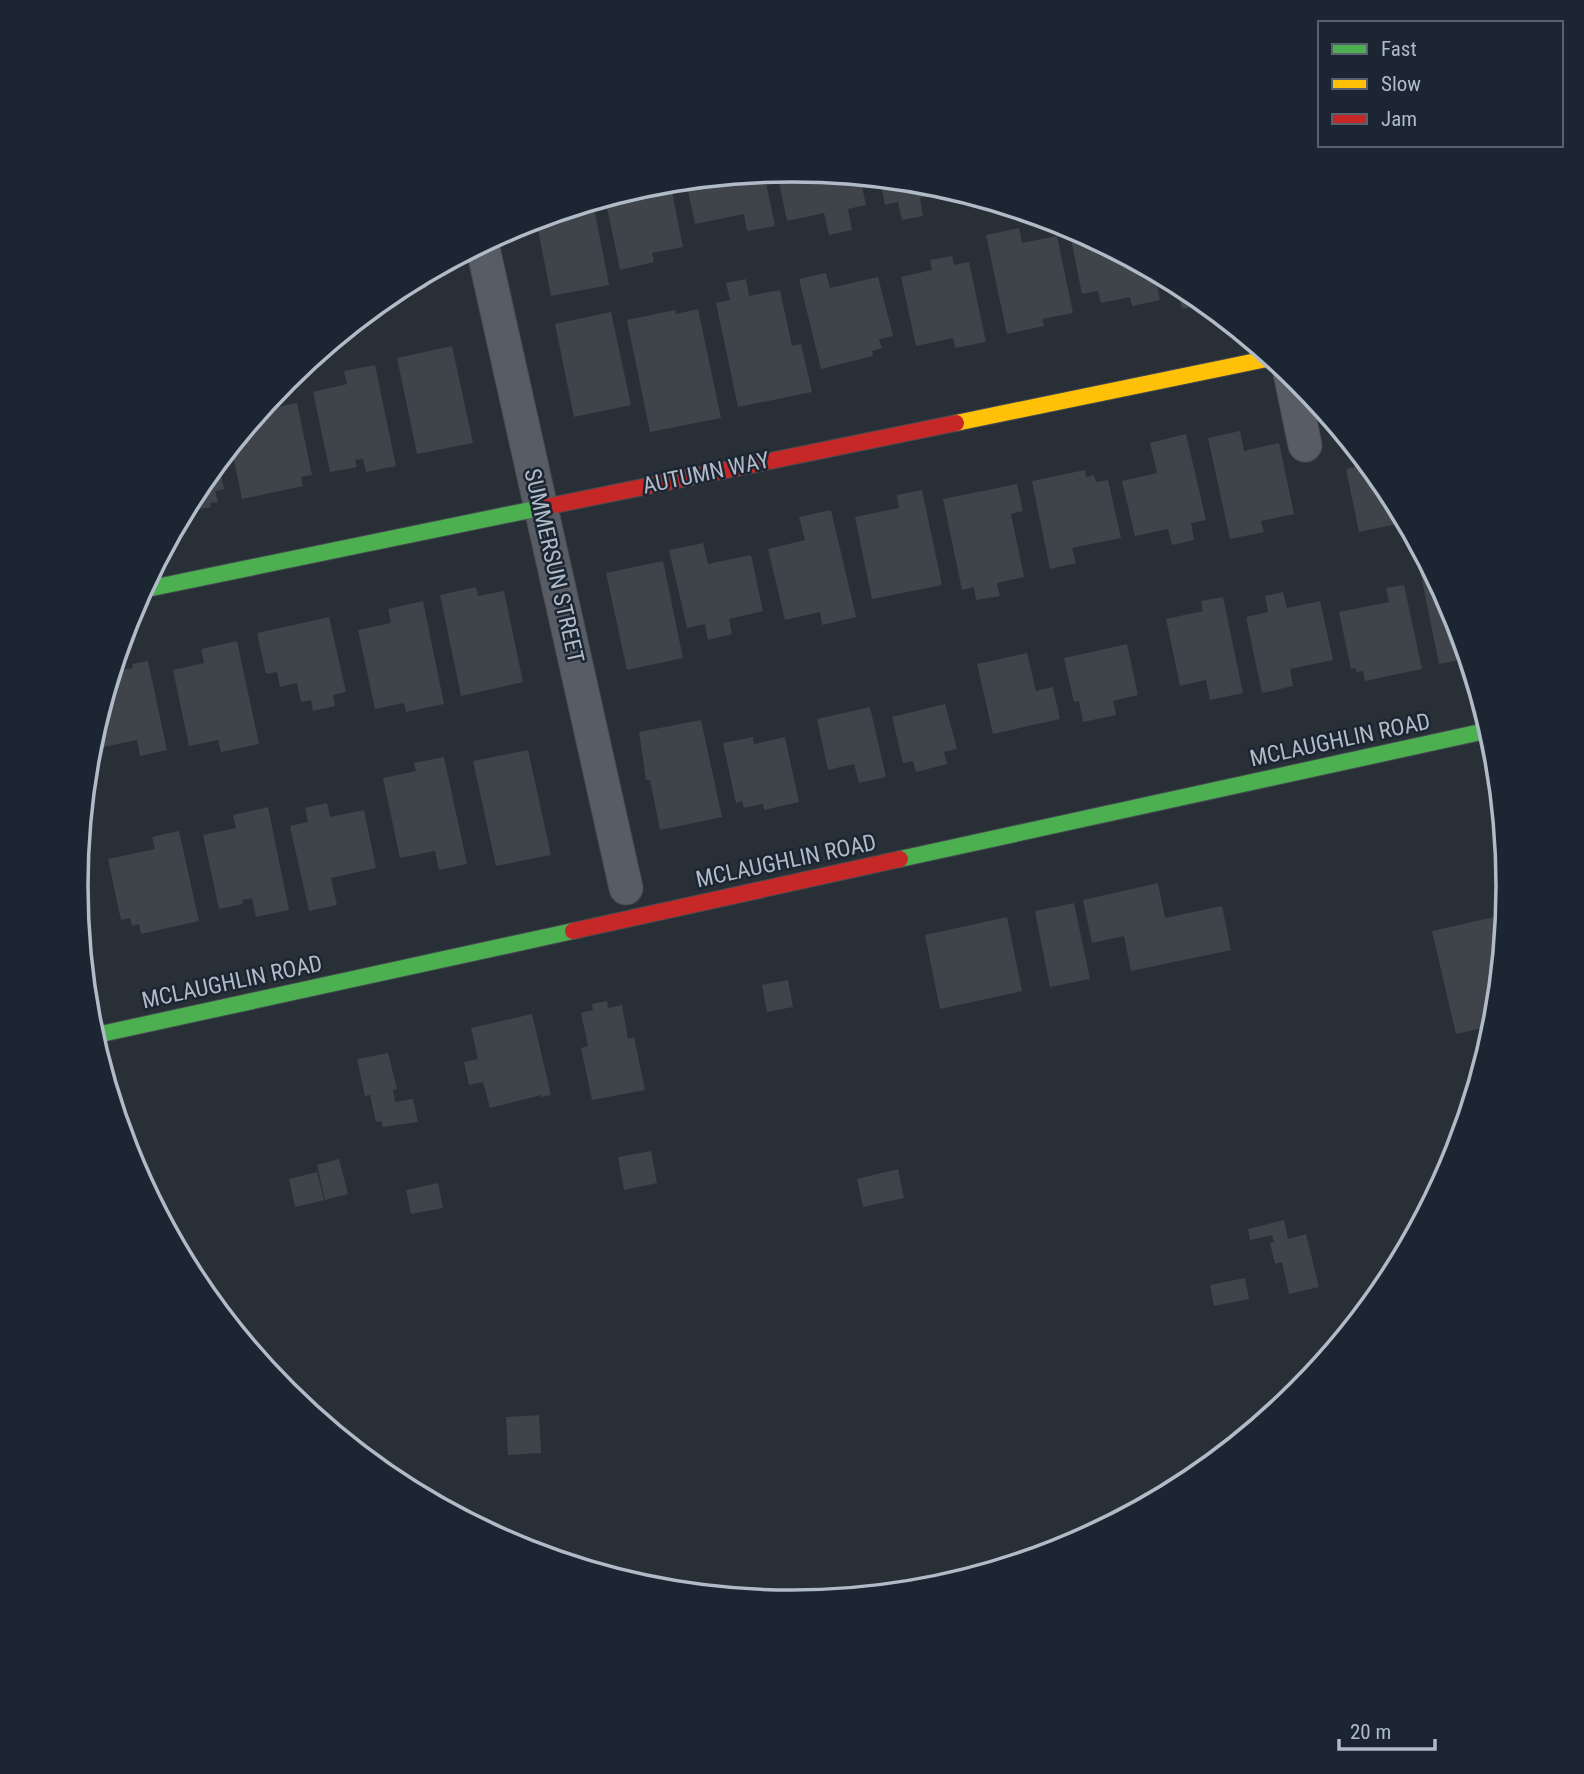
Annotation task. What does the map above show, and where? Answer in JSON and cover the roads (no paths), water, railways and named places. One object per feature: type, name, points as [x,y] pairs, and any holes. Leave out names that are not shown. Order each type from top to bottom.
[{"type":"street","name":"SUMMERSUN STREET","points":[[484,253],[626,888]]},
{"type":"street","name":"AUTUMN WAY","points":[[154,587],[1260,360]]},
{"type":"street","points":[[1294,393],[1305,444]]},
{"type":"street","name":"MCLAUGHLIN ROAD","points":[[103,1034],[1479,732]]}]
